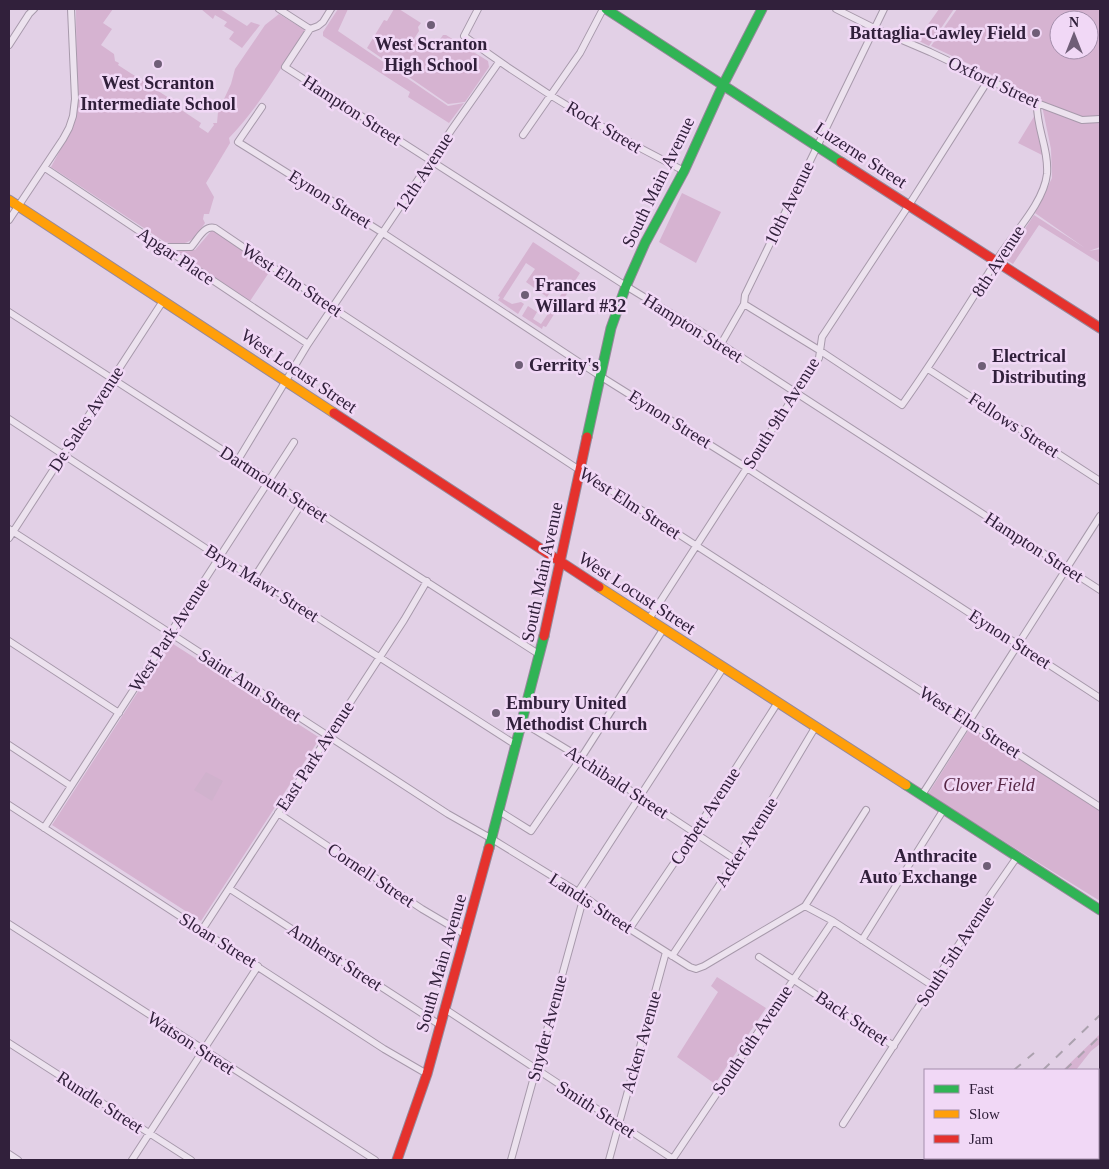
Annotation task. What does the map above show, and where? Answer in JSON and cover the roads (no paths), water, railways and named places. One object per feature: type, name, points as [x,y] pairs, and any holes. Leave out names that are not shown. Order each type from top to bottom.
[{"type":"street","points":[[9,45],[34,9]]},
{"type":"street","points":[[9,220],[70,128],[75,98],[72,9]]},
{"type":"street","points":[[278,9],[310,28],[318,26],[323,22],[331,9]]},
{"type":"street","name":"Rock Street","points":[[478,9],[464,36],[499,62],[627,142],[684,171]]},
{"type":"street","points":[[523,135],[580,53],[604,9]]},
{"type":"street","name":"Luzerne Street","points":[[604,9],[670,49],[816,146],[1100,328]]},
{"type":"street","name":"South Main Avenue","points":[[396,1160],[427,1074],[492,839],[540,655],[611,328],[626,286],[645,243],[684,171],[723,85],[762,9]]},
{"type":"street","name":"Oxford Street","points":[[836,9],[1037,103],[1082,120],[1100,119]]},
{"type":"street","name":"10th Avenue","points":[[721,344],[744,304],[745,295],[884,9]]},
{"type":"street","name":"Hampton Street","points":[[310,28],[286,67],[626,286],[721,344],[1100,590]]},
{"type":"street","name":"12th Avenue","points":[[238,460],[308,344],[499,62]]},
{"type":"street","name":"South 9th Avenue","points":[[649,619],[819,358],[822,337],[910,206],[989,79]]},
{"type":"street","name":"8th Avenue","points":[[819,350],[902,405],[928,369],[1039,199],[1047,176],[1047,157],[1037,114],[1037,103]]},
{"type":"street","name":"Eynon Street","points":[[262,107],[238,142],[383,233],[600,376],[747,468],[1100,698]]},
{"type":"street","name":"Apgar Place","points":[[45,168],[308,344]]},
{"type":"street","name":"West Locust Street","points":[[9,200],[560,562],[1100,910]]},
{"type":"street","name":"West Elm Street","points":[[162,247],[191,246],[207,228],[211,226],[216,228],[333,308],[581,471],[1100,807]]},
{"type":"street","name":"De Sales Avenue","points":[[10,533],[163,301]]},
{"type":"street","points":[[744,304],[819,350]]},
{"type":"street","name":"Dartmouth Street","points":[[9,312],[540,655]]},
{"type":"street","name":"Fellows Street","points":[[928,369],[1100,481]]},
{"type":"street","name":"Bryn Mawr Street","points":[[9,418],[219,557],[380,657],[516,745]]},
{"type":"street","name":"West Park Avenue","points":[[44,828],[294,442]]},
{"type":"street","points":[[254,578],[302,503]]},
{"type":"street","points":[[922,795],[1100,516]]},
{"type":"street","name":"Saint Ann Street","points":[[10,533],[170,633],[448,814],[492,839]]},
{"type":"street","name":"East Park Avenue","points":[[202,930],[427,582]]},
{"type":"street","points":[[499,811],[531,831],[581,758],[664,628]]},
{"type":"street","points":[[9,641],[119,713]]},
{"type":"street","points":[[578,892],[723,668]]},
{"type":"street","name":"Corbett Avenue","points":[[630,928],[695,832],[778,702]]},
{"type":"street","name":"Archibald Street","points":[[522,722],[581,758],[736,860]]},
{"type":"street","name":"Acker Avenue","points":[[669,954],[736,860],[794,766],[816,726]]},
{"type":"street","points":[[9,745],[71,786]]},
{"type":"street","name":"Sloan Street","points":[[9,805],[427,1074]]},
{"type":"street","points":[[862,940],[944,809]]},
{"type":"street","points":[[866,810],[805,906],[833,921],[933,986]]},
{"type":"street","name":"Cornell Street","points":[[278,813],[422,909],[466,935]]},
{"type":"street","name":"Landis Street","points":[[492,839],[578,892],[669,954],[696,969],[805,906]]},
{"type":"street","name":"South 5th Avenue","points":[[843,1124],[1017,857]]},
{"type":"street","name":"Amherst Street","points":[[230,889],[440,1025]]},
{"type":"street","name":"Snyder Avenue","points":[[510,1160],[584,896]]},
{"type":"street","name":"South 6th Avenue","points":[[672,1160],[833,921]]},
{"type":"street","name":"Watson Street","points":[[9,924],[203,1051],[375,1160]]},
{"type":"street","name":"Acken Avenue","points":[[609,1160],[618,1123],[669,954]]},
{"type":"street","name":"Back Street","points":[[759,957],[894,1046]]},
{"type":"street","points":[[132,1160],[258,966]]},
{"type":"street","name":"Smith Street","points":[[445,1009],[672,1160]]},
{"type":"street","name":"Rundle Street","points":[[9,1043],[191,1160]]},
{"type":"street","points":[[9,1154],[18,1160]]},
{"type":"railway","points":[[1044,1069],[1100,1015]]},
{"type":"railway","points":[[1066,1069],[1100,1036]]},
{"type":"railway","points":[[1015,1069],[1034,1053]]},
{"type":"place","name":"West Scranton High School","points":[[431,25]]},
{"type":"place","name":"Battaglia-Cawley Field","points":[[1036,33]]},
{"type":"place","name":"West Scranton Intermediate School","points":[[158,64]]},
{"type":"place","name":"Frances Willard #32","points":[[525,295]]},
{"type":"place","name":"Gerrity's","points":[[519,365]]},
{"type":"place","name":"Electrical Distributing","points":[[982,366]]},
{"type":"place","name":"Embury United Methodist Church","points":[[496,713]]},
{"type":"place","name":"Anthracite Auto Exchange","points":[[987,866]]},
{"type":"park label","name":"Clover Field","points":[[989,785]]}]
